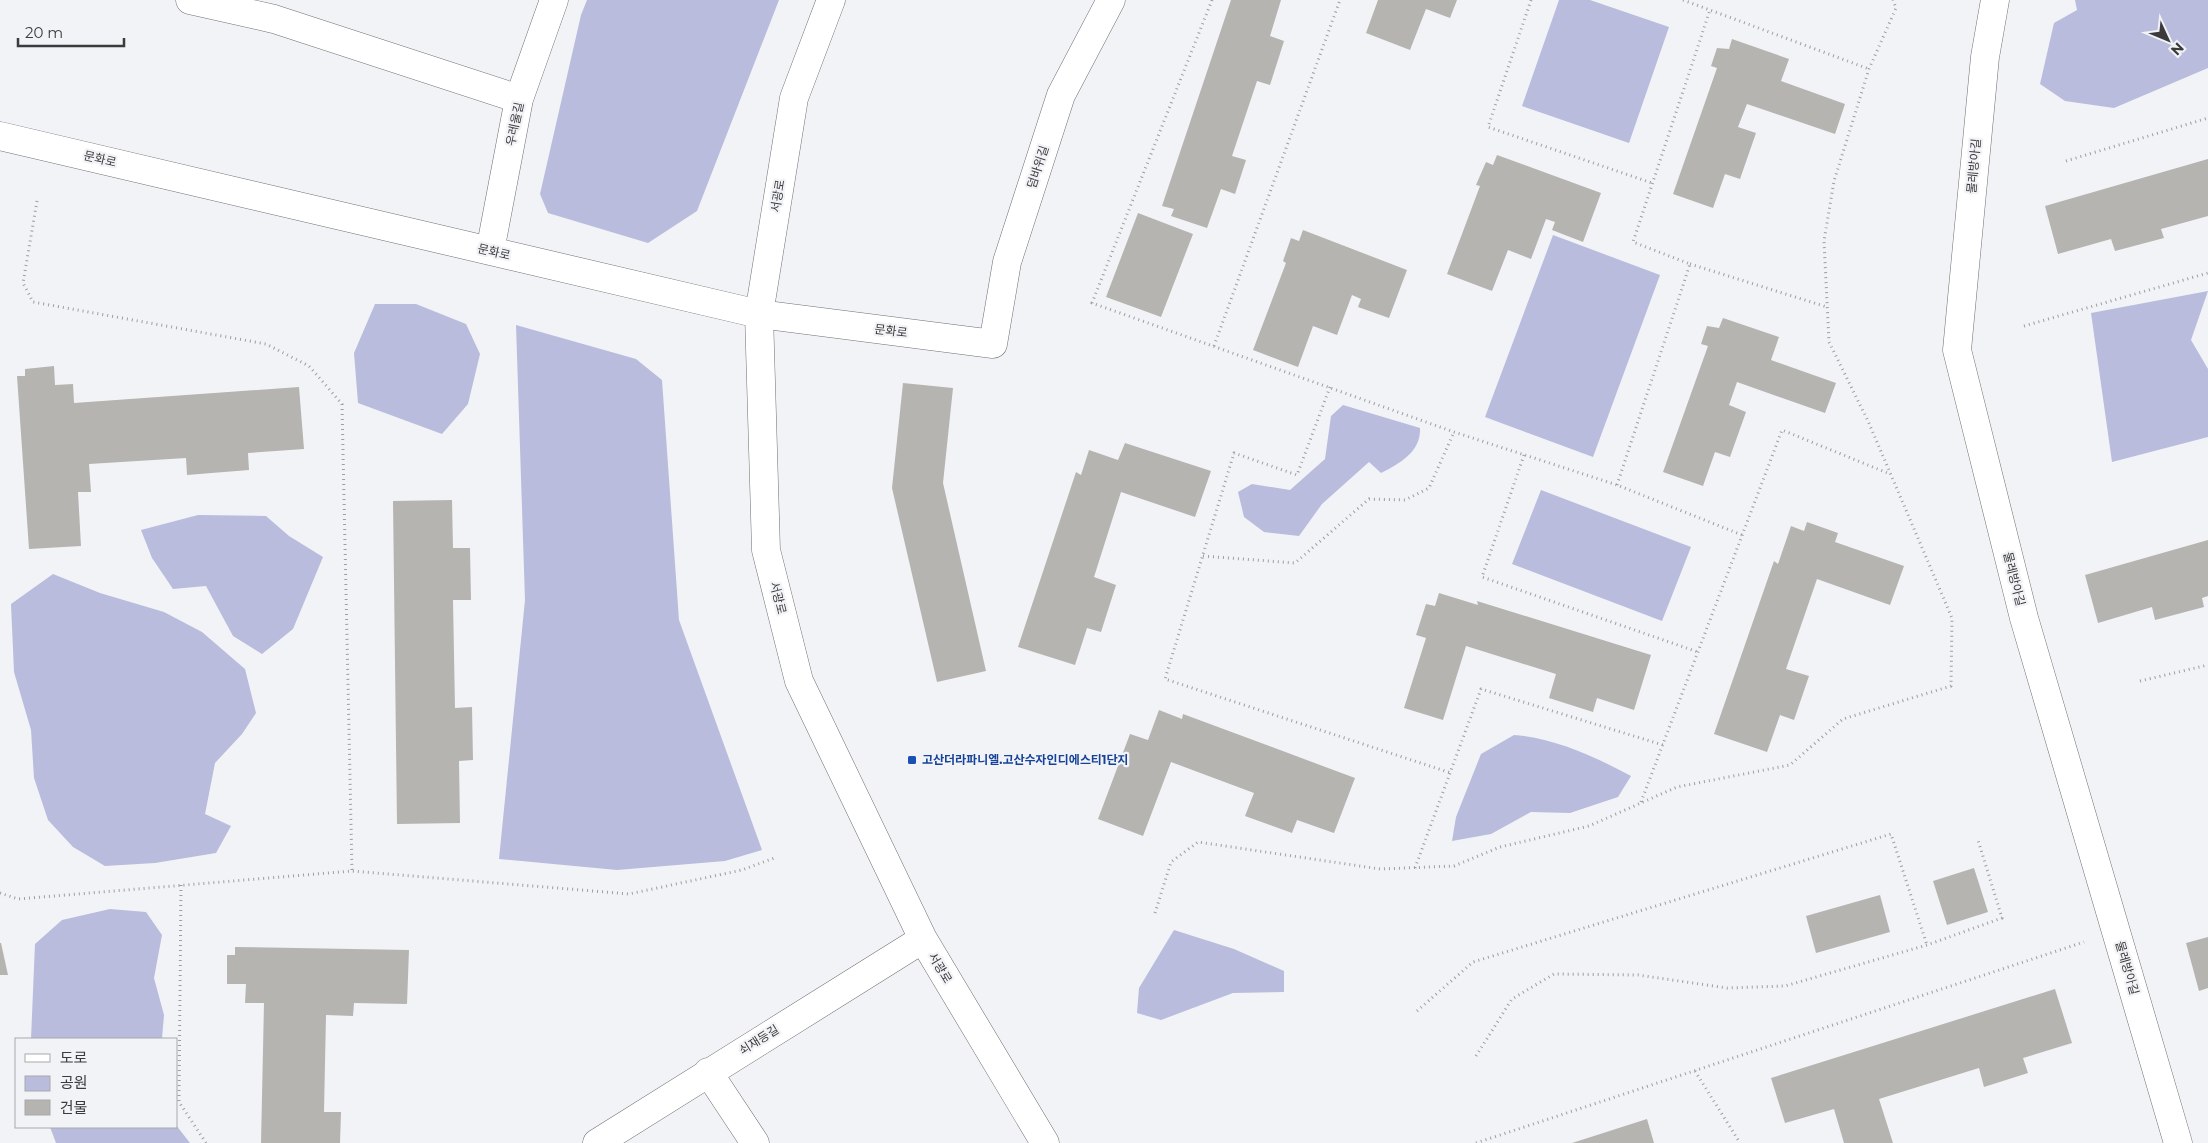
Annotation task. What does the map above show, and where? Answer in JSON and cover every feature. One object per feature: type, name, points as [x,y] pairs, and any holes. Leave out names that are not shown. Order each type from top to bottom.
[{"type":"street","points":[[190,0],[278,10],[519,99]]},
{"type":"street","name":"우레울길","points":[[490,251],[519,99],[554,0]]},
{"type":"street","name":"서광로","points":[[831,0],[794,98],[759,314],[766,550],[798,681],[923,939],[1045,1143]]},
{"type":"street","name":"덤바위길","points":[[993,344],[1007,262],[1061,95],[1111,0]]},
{"type":"street","name":"물레방아길","points":[[1995,0],[1984,56],[1957,350],[2024,618],[2178,1143]]},
{"type":"street","name":"문화로","points":[[0,136],[759,314],[993,344]]},
{"type":"street","name":"쇠재등길","points":[[597,1143],[923,939]]},
{"type":"street","points":[[708,1072],[755,1143]]},
{"type":"path","points":[[1212,0],[1092,303],[1454,432],[1618,485],[1742,535]]},
{"type":"path","points":[[1214,346],[1340,0]]},
{"type":"path","points":[[1531,0],[1488,127],[1652,182]]},
{"type":"path","points":[[1683,0],[1869,69]]},
{"type":"path","points":[[1155,913],[1170,862],[1198,842],[1380,869],[1454,866],[1500,847],[1589,826],[1677,786],[1790,765],[1843,720],[1951,686],[1952,618],[1891,474],[1828,342],[1824,241],[1834,181],[1869,69],[1896,8],[1893,0]]},
{"type":"path","points":[[1710,10],[1633,242],[1690,264],[1826,307]]},
{"type":"path","points":[[2066,161],[2208,118]]},
{"type":"path","points":[[37,201],[23,283],[33,302],[266,344],[309,366],[342,404],[352,871]]},
{"type":"path","points":[[1618,485],[1690,264]]},
{"type":"path","points":[[2024,326],[2208,273]]},
{"type":"path","points":[[1330,387],[1297,475],[1234,453],[1165,679],[1451,773]]},
{"type":"path","points":[[1641,802],[1782,430],[1891,474]]},
{"type":"path","points":[[1203,556],[1295,562],[1369,499],[1405,500],[1429,488],[1454,432]]},
{"type":"path","points":[[1524,455],[1482,577],[1698,652]]},
{"type":"path","points":[[2140,681],[2208,665]]},
{"type":"path","points":[[1415,868],[1481,689],[1663,745]]},
{"type":"path","points":[[1416,1011],[1473,962],[1892,834],[1927,945]]},
{"type":"path","points":[[1476,1056],[1512,999],[1554,974],[1638,975],[1727,988],[1785,986],[1927,945],[2002,918],[1978,840]]},
{"type":"path","points":[[0,893],[18,899],[352,871],[629,894],[742,870],[777,857]]},
{"type":"path","points":[[181,885],[179,1102],[206,1143]]},
{"type":"path","points":[[1476,1143],[2116,931]]},
{"type":"path","points":[[1695,1071],[1740,1143]]},
{"type":"green space","points":[[587,0],[779,0],[697,211],[648,243],[548,213],[540,194],[581,15]]},
{"type":"green space","points":[[1559,0],[1590,0],[1669,27],[1629,143],[1522,106]]},
{"type":"green space","points":[[2075,0],[2208,0],[2208,68],[2114,108],[2065,101],[2040,84],[2054,23],[2077,10]]},
{"type":"green space","points":[[1553,235],[1660,275],[1593,457],[1485,417]]},
{"type":"green space","points":[[2208,291],[2191,340],[2208,369],[2208,437],[2112,462],[2091,313]]},
{"type":"green space","points":[[375,304],[416,304],[466,324],[480,354],[468,404],[442,434],[358,403],[354,353]]},
{"type":"green space","points":[[516,325],[636,359],[662,380],[679,620],[762,850],[725,861],[617,870],[499,859],[525,600]]},
{"type":"green space","points":[[1343,405],[1420,428],[1417,444],[1402,461],[1381,473],[1369,462],[1322,504],[1299,536],[1264,532],[1244,517],[1238,492],[1252,484],[1290,490],[1325,459],[1331,416]]},
{"type":"green space","points":[[1541,490],[1691,547],[1662,621],[1512,564]]},
{"type":"green space","points":[[198,515],[266,516],[289,536],[323,557],[293,629],[262,654],[233,636],[206,586],[173,589],[152,558],[141,530]]},
{"type":"green space","points":[[53,574],[100,593],[164,612],[202,632],[245,669],[256,713],[242,734],[215,763],[205,814],[231,826],[216,853],[155,863],[105,866],[73,847],[48,820],[34,778],[31,730],[14,672],[11,604]]},
{"type":"green space","points":[[1514,735],[1559,744],[1604,762],[1631,776],[1618,797],[1570,813],[1531,812],[1491,834],[1452,841],[1456,817],[1481,754]]},
{"type":"green space","points":[[110,909],[146,912],[162,935],[154,978],[164,1015],[162,1038],[31,1038],[35,944],[62,920]]},
{"type":"green space","points":[[1174,930],[1234,949],[1284,971],[1284,992],[1233,993],[1161,1020],[1137,1013],[1139,988]]},
{"type":"green space","points":[[50,1128],[178,1128],[190,1143],[56,1143]]},
{"type":"building","points":[[1231,0],[1281,0],[1270,36],[1284,41],[1270,85],[1257,81],[1232,156],[1246,160],[1235,194],[1221,189],[1207,228],[1171,216],[1174,209],[1162,206]]},
{"type":"building","points":[[1378,0],[1457,0],[1450,18],[1426,9],[1410,50],[1366,33]]},
{"type":"building","points":[[1732,39],[1789,59],[1781,81],[1845,104],[1835,134],[1747,104],[1738,127],[1756,133],[1740,179],[1725,174],[1713,208],[1673,194],[1717,68],[1711,66],[1717,48],[1729,49]]},
{"type":"building","points":[[1497,155],[1601,193],[1583,242],[1552,230],[1555,222],[1546,219],[1531,259],[1508,250],[1492,291],[1447,274],[1480,186],[1476,185],[1486,162],[1493,165]]},
{"type":"building","points":[[2208,159],[2208,216],[2161,229],[2164,238],[2115,251],[2111,239],[2058,254],[2045,206]]},
{"type":"building","points":[[1138,213],[1193,234],[1161,317],[1106,297]]},
{"type":"building","points":[[1303,230],[1407,270],[1389,318],[1358,307],[1361,299],[1352,295],[1337,335],[1313,326],[1298,367],[1253,350],[1286,263],[1283,261],[1291,238],[1299,241]]},
{"type":"building","points":[[1723,318],[1779,337],[1771,360],[1836,383],[1825,413],[1737,382],[1729,405],[1746,412],[1730,457],[1715,452],[1703,486],[1663,472],[1708,346],[1701,344],[1707,326],[1719,328]]},
{"type":"building","points":[[54,366],[55,385],[73,384],[74,403],[299,387],[304,449],[248,453],[249,470],[187,475],[186,458],[89,464],[91,492],[78,492],[81,546],[29,549],[17,376],[25,376],[25,369]]},
{"type":"building","points":[[903,383],[953,388],[943,483],[986,671],[937,682],[892,488]]},
{"type":"building","points":[[1125,443],[1211,471],[1195,517],[1121,492],[1094,577],[1116,585],[1101,632],[1087,628],[1075,665],[1018,647],[1076,472],[1081,475],[1089,450],[1118,460]]},
{"type":"building","points":[[452,500],[453,548],[470,548],[471,600],[453,600],[455,708],[472,707],[473,760],[459,761],[460,823],[397,824],[393,501]]},
{"type":"building","points":[[1807,522],[1838,533],[1835,542],[1904,566],[1890,605],[1817,579],[1786,669],[1809,676],[1794,720],[1780,715],[1767,752],[1714,734],[1774,561],[1778,564],[1791,526],[1804,531]]},
{"type":"building","points":[[2208,540],[2208,596],[2202,598],[2204,607],[2155,620],[2152,607],[2098,623],[2085,575]]},
{"type":"building","points":[[1439,593],[1478,605],[1477,601],[1651,655],[1634,710],[1597,698],[1593,712],[1549,698],[1556,674],[1466,646],[1443,720],[1404,708],[1426,638],[1416,635],[1426,604],[1435,606]]},
{"type":"building","points":[[1159,710],[1182,719],[1183,714],[1355,778],[1334,833],[1297,820],[1292,833],[1245,816],[1254,793],[1171,762],[1143,836],[1098,819],[1130,734],[1148,740]]},
{"type":"building","points":[[1974,868],[1988,912],[1947,925],[1933,881]]},
{"type":"building","points":[[1880,895],[1890,932],[1816,953],[1806,916]]},
{"type":"building","points":[[2208,937],[2208,988],[2199,991],[2186,943]]},
{"type":"building","points":[[1,943],[8,975],[0,975]]},
{"type":"building","points":[[235,947],[409,950],[407,1004],[354,1003],[353,1016],[326,1015],[324,1112],[341,1112],[340,1143],[261,1143],[264,1003],[245,1003],[246,984],[227,984],[227,955],[235,955]]},
{"type":"building","points":[[2055,989],[2072,1043],[2023,1058],[2028,1073],[1984,1087],[1979,1068],[1879,1099],[1893,1143],[1844,1143],[1834,1109],[1785,1123],[1771,1078]]},
{"type":"building","points":[[1647,1119],[1654,1143],[1572,1143]]},
{"type":"place","name":"고산더라파니엘.고산수자인디에스티1단지","points":[[912,760]]}]
